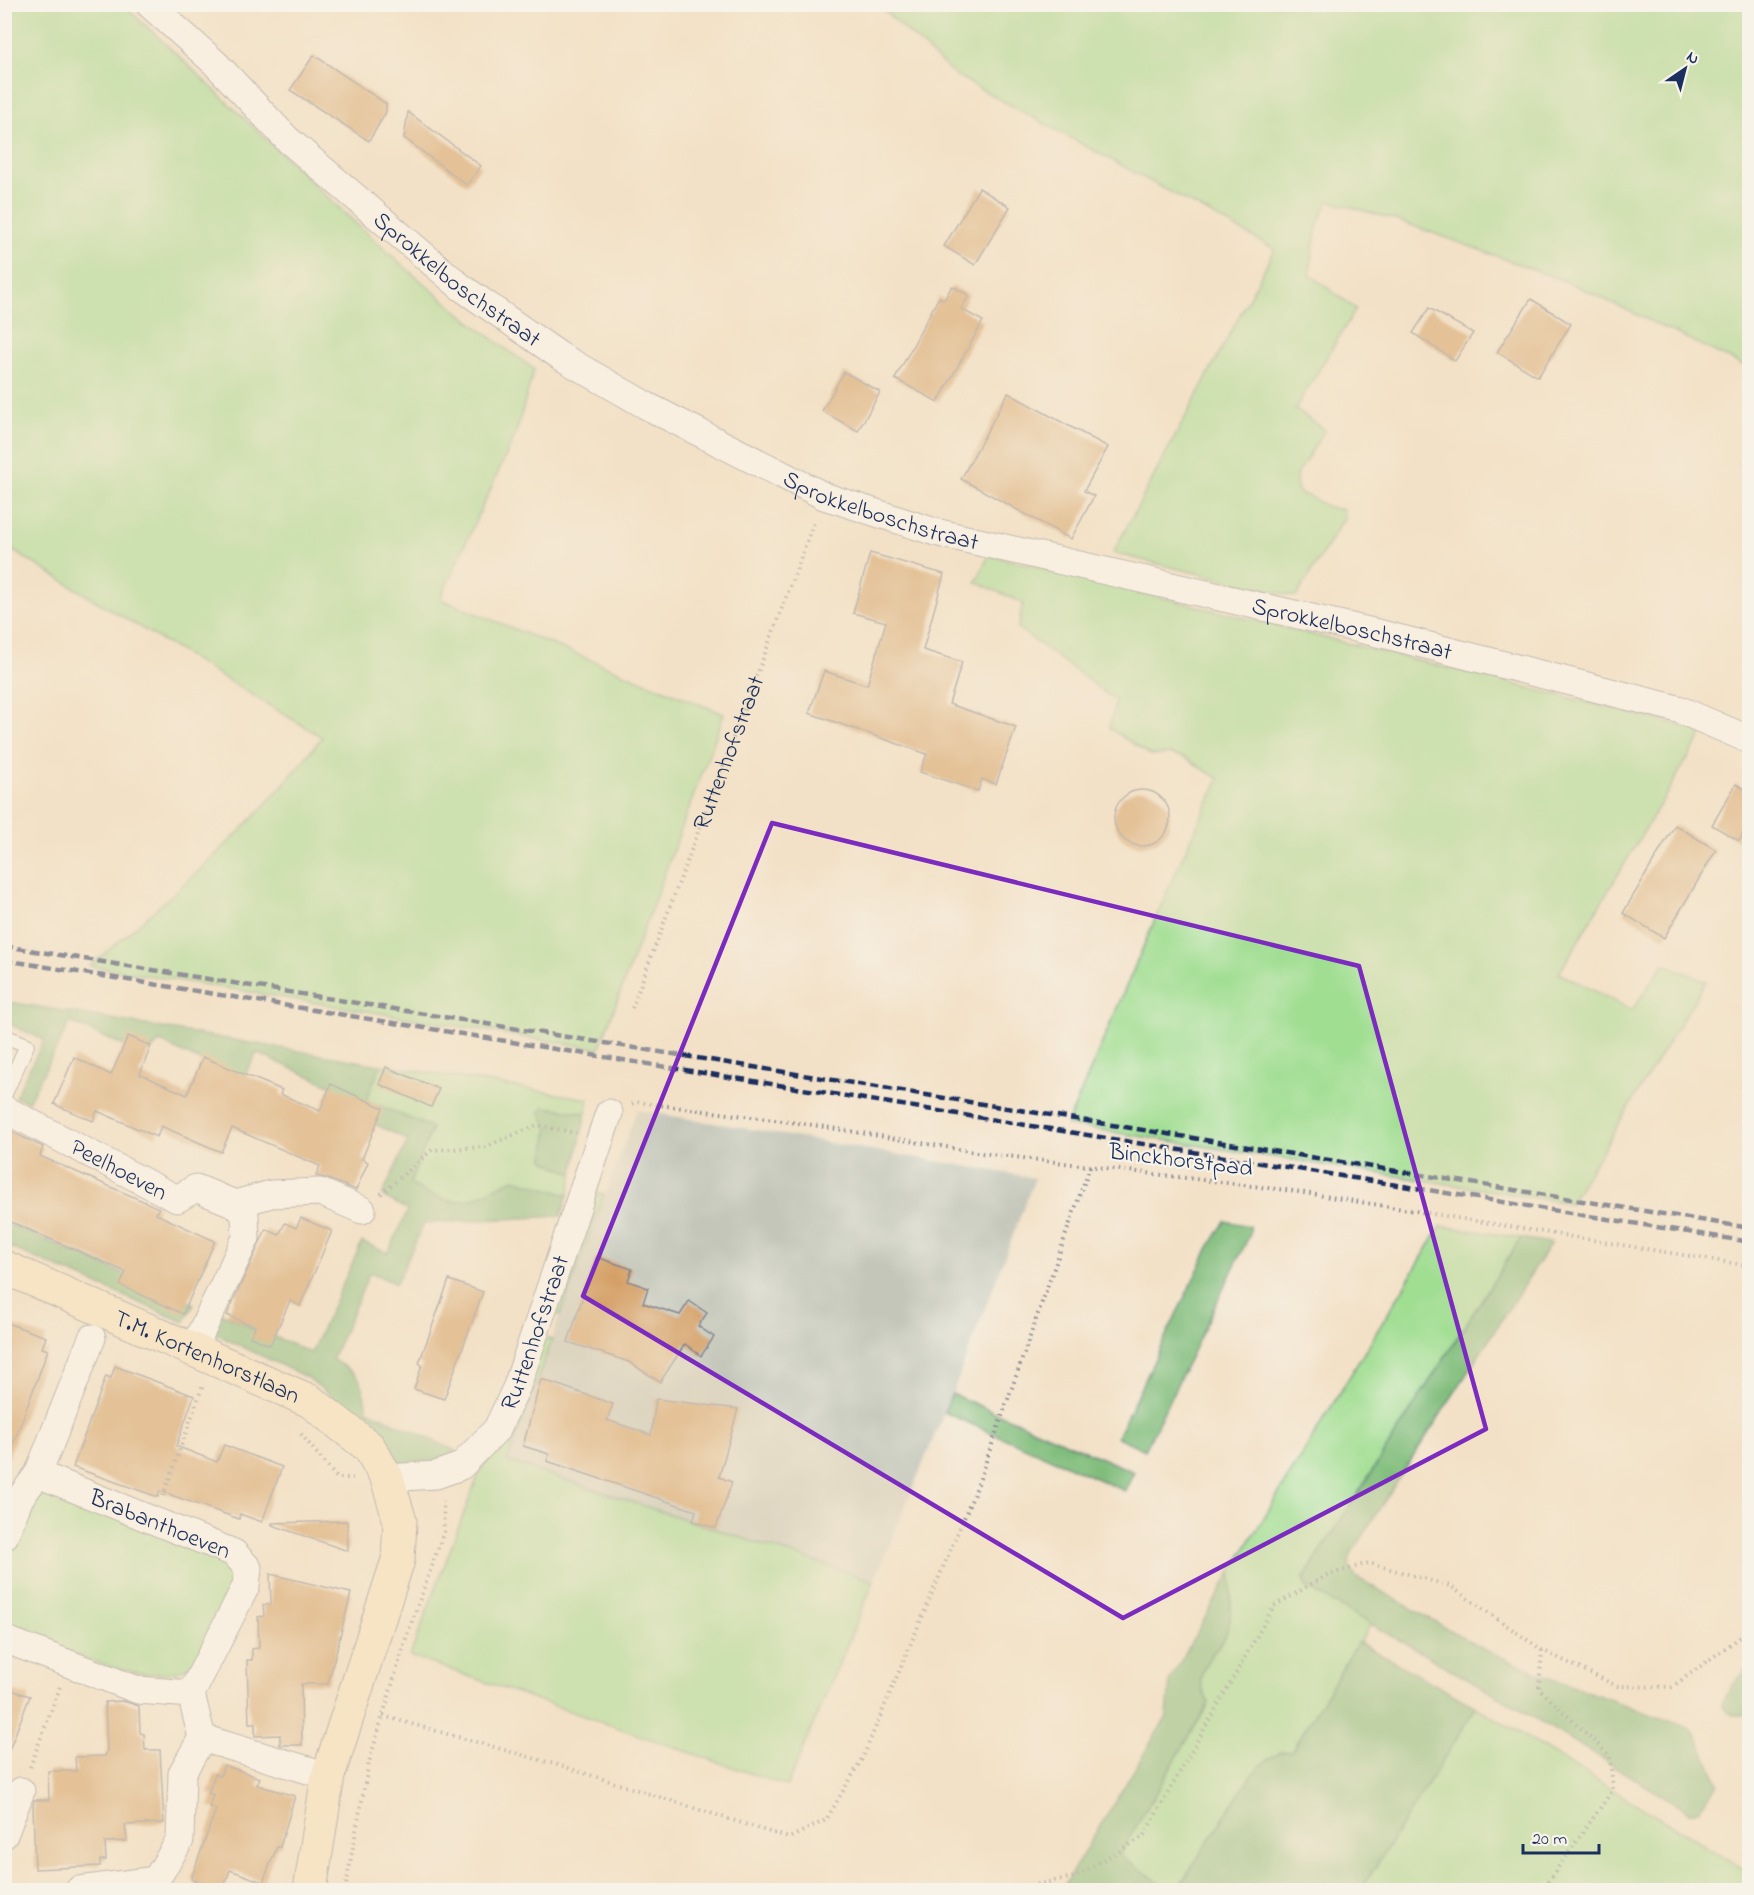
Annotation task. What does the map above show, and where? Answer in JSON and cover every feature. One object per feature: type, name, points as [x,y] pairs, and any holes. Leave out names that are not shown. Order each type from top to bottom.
[{"type":"street","name":"Sprokkelboschstraat","points":[[149,4],[215,63],[287,139],[462,287],[560,356],[647,406],[824,496],[935,531],[1386,636],[1678,709],[1749,740]]},
{"type":"street","name":"Peelhoeven","points":[[4,1108],[177,1199],[196,1188],[235,1204]]},
{"type":"street","name":"Ruttenhofstraat","points":[[387,1478],[436,1474],[461,1466],[497,1429],[517,1386],[605,1126]]},
{"type":"street","points":[[193,1364],[246,1238],[245,1214],[235,1204],[271,1194],[320,1192],[362,1210]]},
{"type":"street","name":"T.M. Kortenhorstlaan","points":[[4,1267],[193,1364],[310,1401],[369,1447],[387,1478],[400,1521],[398,1560],[328,1776],[310,1890]]},
{"type":"street","points":[[4,1537],[20,1498],[38,1474],[92,1338]]},
{"type":"street","name":"Brabanthoeven","points":[[38,1474],[234,1553],[248,1568],[246,1586],[191,1695]]},
{"type":"street","points":[[4,1639],[138,1690],[191,1695],[202,1738],[182,1773],[180,1840],[156,1880],[79,1890]]},
{"type":"street","points":[[202,1738],[328,1776]]},
{"type":"street","points":[[4,1835],[21,1791]]},
{"type":"lane","points":[[4,1036],[27,1045],[4,1096]]},
{"type":"path","name":"Ruttenhofstraat","points":[[632,1008],[824,496]]},
{"type":"path","name":"Binckhorstpad","points":[[605,1126],[636,1102],[813,1125],[982,1153],[1293,1191],[1749,1266]]},
{"type":"path","points":[[362,1210],[432,1150],[485,1147],[537,1125],[605,1126]]},
{"type":"path","points":[[383,1716],[565,1767],[789,1838],[826,1820],[863,1757],[977,1487],[1090,1166]]},
{"type":"path","name":"T.M. Kortenhorstlaan","points":[[193,1364],[203,1384],[212,1388]]},
{"type":"path","points":[[154,1521],[203,1384]]},
{"type":"path","name":"T.M. Kortenhorstlaan","points":[[296,1426],[336,1478],[387,1478]]},
{"type":"path","points":[[345,1890],[369,1762],[407,1635],[444,1532],[443,1499],[436,1474]]},
{"type":"path","points":[[1007,1890],[1074,1877],[1143,1837],[1274,1606],[1327,1575],[1369,1563],[1450,1586],[1542,1650],[1617,1686],[1672,1687],[1749,1629]]},
{"type":"path","points":[[1542,1650],[1539,1689],[1610,1756],[1612,1790],[1542,1890]]},
{"type":"path","points":[[21,1791],[68,1664]]},
{"type":"highlighted area","points":[[772,823],[1359,966],[1486,1429],[1123,1618],[583,1296]]},
{"type":"shaded area","points":[[637,1110],[1035,1178],[952,1394],[874,1581],[506,1461]]},
{"type":"green space","points":[[5,4],[123,5],[373,239],[425,285],[534,369],[516,433],[440,599],[724,714],[599,1049],[90,966],[182,886],[242,829],[297,769],[322,737],[5,546]]},
{"type":"green space","points":[[878,5],[1749,5],[1749,368],[1568,282],[1397,220],[1329,201],[1317,227],[1310,275],[1356,309],[1295,409],[1325,430],[1296,476],[1297,489],[1301,494],[1330,508],[1343,509],[1344,518],[1296,597],[1113,553],[1275,249],[955,75]]},
{"type":"green space","points":[[989,555],[1704,731],[1559,973],[1632,1010],[1664,964],[1706,981],[1570,1203],[1067,1125],[1171,882],[1219,779],[1186,758],[1172,754],[1150,755],[1109,728],[1116,701],[1018,628],[1023,603],[976,582]]},
{"type":"green space","points":[[4,1001],[381,1065],[366,1100],[432,1128],[410,1184],[441,1199],[453,1201],[473,1198],[514,1179],[568,1195],[561,1216],[424,1223],[396,1284],[370,1272],[332,1359],[349,1370],[361,1382],[367,1410],[454,1450],[457,1457],[420,1471],[398,1461],[383,1451],[364,1422],[308,1378],[207,1330],[216,1311],[311,1353],[362,1242],[388,1253],[408,1210],[382,1196],[408,1140],[335,1105],[341,1090],[257,1053],[242,1080],[160,1042],[145,1055],[70,1022],[28,1102],[15,1097],[44,1040],[5,1022]]},
{"type":"green space","points":[[381,1065],[589,1099],[586,1113],[544,1107],[548,1129],[544,1158],[547,1162],[573,1174],[568,1195],[514,1179],[472,1199],[452,1201],[441,1199],[409,1184],[432,1128],[365,1100]]},
{"type":"green space","points":[[544,1107],[586,1113],[573,1174],[547,1162],[544,1158],[548,1129],[540,1111]]},
{"type":"green space","points":[[589,1191],[604,1195],[560,1316],[542,1308]]},
{"type":"green space","points":[[1225,1221],[1250,1226],[1250,1234],[1145,1450],[1117,1437],[1209,1247]]},
{"type":"green space","points":[[5,1222],[194,1304],[184,1322],[5,1245]]},
{"type":"green space","points":[[1441,1226],[1521,1238],[1303,1579],[1306,1587],[1371,1624],[1291,1751],[1279,1752],[1250,1777],[1177,1890],[1171,1890],[1118,1855],[1209,1703],[1201,1679],[1207,1661],[1225,1635],[1229,1624],[1231,1572]]},
{"type":"green space","points":[[1521,1238],[1551,1243],[1353,1550],[1349,1561],[1350,1569],[1356,1577],[1485,1650],[1550,1678],[1689,1728],[1696,1735],[1719,1784],[1698,1810],[1689,1812],[1525,1712],[1306,1587],[1303,1580]]},
{"type":"green space","points":[[532,1333],[552,1340],[507,1461],[874,1581],[787,1786],[410,1656]]},
{"type":"green space","points":[[952,1394],[1134,1472],[1125,1491],[944,1412]]},
{"type":"green space","points":[[41,1477],[238,1569],[210,1634],[192,1664],[174,1672],[152,1674],[127,1671],[100,1664],[5,1627],[4,1561]]},
{"type":"green space","points":[[1231,1572],[1229,1624],[1220,1644],[1207,1661],[1201,1679],[1209,1703],[1119,1855],[1171,1890],[1061,1890],[1167,1716],[1170,1680]]},
{"type":"green space","points":[[1358,1642],[1476,1707],[1361,1890],[1177,1890],[1250,1777],[1273,1756],[1292,1751]]},
{"type":"green space","points":[[1749,1667],[1749,1713],[1734,1715],[1722,1705],[1724,1698]]},
{"type":"green space","points":[[1476,1707],[1750,1873],[1749,1890],[1361,1890]]},
{"type":"building","points":[[314,55],[386,104],[386,112],[369,141],[290,90]]},
{"type":"building","points":[[408,112],[481,166],[467,185],[404,138]]},
{"type":"building","points":[[979,188],[1010,207],[975,265],[944,246]]},
{"type":"building","points":[[952,286],[969,295],[961,309],[983,321],[938,402],[895,379],[939,297],[944,300]]},
{"type":"building","points":[[1531,299],[1571,324],[1538,377],[1497,352]]},
{"type":"building","points":[[1429,308],[1473,333],[1455,361],[1413,333]]},
{"type":"building","points":[[844,372],[880,392],[858,431],[822,411]]},
{"type":"building","points":[[1008,393],[1108,447],[1084,491],[1094,496],[1071,539],[961,479]]},
{"type":"building","points":[[870,553],[944,574],[923,650],[962,662],[949,704],[1016,727],[996,784],[982,779],[978,791],[920,772],[927,754],[809,713],[824,671],[867,685],[886,622],[853,613]]},
{"type":"building","points":[[1736,784],[1749,792],[1749,822],[1739,841],[1712,825]]},
{"type":"building","points":[[1142,790],[1153,792],[1162,798],[1168,807],[1170,818],[1168,829],[1162,838],[1153,844],[1142,846],[1131,844],[1122,838],[1116,829],[1114,818],[1116,807],[1122,798],[1131,792]]},
{"type":"building","points":[[1675,825],[1716,850],[1664,938],[1623,913]]},
{"type":"building","points":[[128,1036],[151,1046],[140,1074],[187,1095],[203,1057],[282,1090],[280,1094],[320,1111],[331,1084],[383,1108],[362,1159],[368,1162],[356,1190],[316,1176],[320,1166],[232,1128],[221,1152],[161,1126],[157,1137],[97,1111],[93,1121],[54,1104],[74,1057],[111,1075]]},
{"type":"building","points":[[386,1067],[439,1089],[431,1107],[379,1084]]},
{"type":"building","points":[[4,1128],[43,1147],[40,1156],[159,1208],[156,1214],[215,1241],[183,1314],[120,1285],[126,1272],[4,1219]]},
{"type":"building","points":[[301,1218],[332,1231],[300,1306],[290,1301],[270,1345],[250,1337],[255,1327],[227,1315],[266,1229],[279,1235],[285,1223],[296,1228]]},
{"type":"building","points":[[596,1257],[632,1269],[628,1281],[648,1288],[643,1303],[680,1315],[689,1301],[707,1313],[698,1326],[714,1337],[701,1356],[685,1344],[660,1382],[629,1362],[568,1342]]},
{"type":"building","points":[[449,1280],[483,1292],[444,1399],[414,1389],[422,1365],[419,1363]]},
{"type":"building","points":[[4,1322],[46,1337],[42,1348],[48,1350],[7,1461],[4,1461]]},
{"type":"building","points":[[115,1366],[194,1396],[176,1446],[217,1462],[224,1445],[282,1467],[262,1522],[240,1514],[239,1519],[160,1491],[158,1497],[73,1467],[106,1376],[111,1378]]},
{"type":"building","points":[[541,1379],[613,1404],[607,1420],[651,1435],[656,1399],[738,1409],[719,1477],[732,1482],[716,1528],[693,1521],[696,1511],[547,1461],[549,1454],[523,1446]]},
{"type":"building","points":[[347,1521],[348,1551],[272,1525],[272,1523]]},
{"type":"building","points":[[270,1574],[351,1593],[328,1684],[301,1684],[302,1745],[280,1745],[280,1735],[255,1736],[255,1724],[249,1724],[247,1660],[252,1660],[252,1649],[259,1648],[258,1617],[264,1616],[263,1605],[271,1604]]},
{"type":"building","points":[[4,1688],[30,1696],[6,1758],[4,1757]]},
{"type":"building","points":[[123,1701],[139,1706],[140,1733],[144,1734],[145,1750],[160,1750],[164,1823],[125,1825],[127,1841],[105,1842],[106,1860],[100,1860],[100,1866],[35,1869],[33,1805],[34,1800],[49,1800],[48,1771],[76,1771],[75,1757],[105,1756],[107,1751],[105,1702]]},
{"type":"building","points":[[224,1765],[260,1778],[257,1785],[295,1796],[280,1847],[277,1847],[263,1882],[230,1870],[223,1890],[193,1890],[196,1881],[191,1879],[216,1809],[209,1807],[213,1795],[208,1793],[215,1774],[220,1776]]},
{"type":"railway","points":[[4,946],[1750,1228]]},
{"type":"railway","points":[[4,960],[1750,1242]]}]
